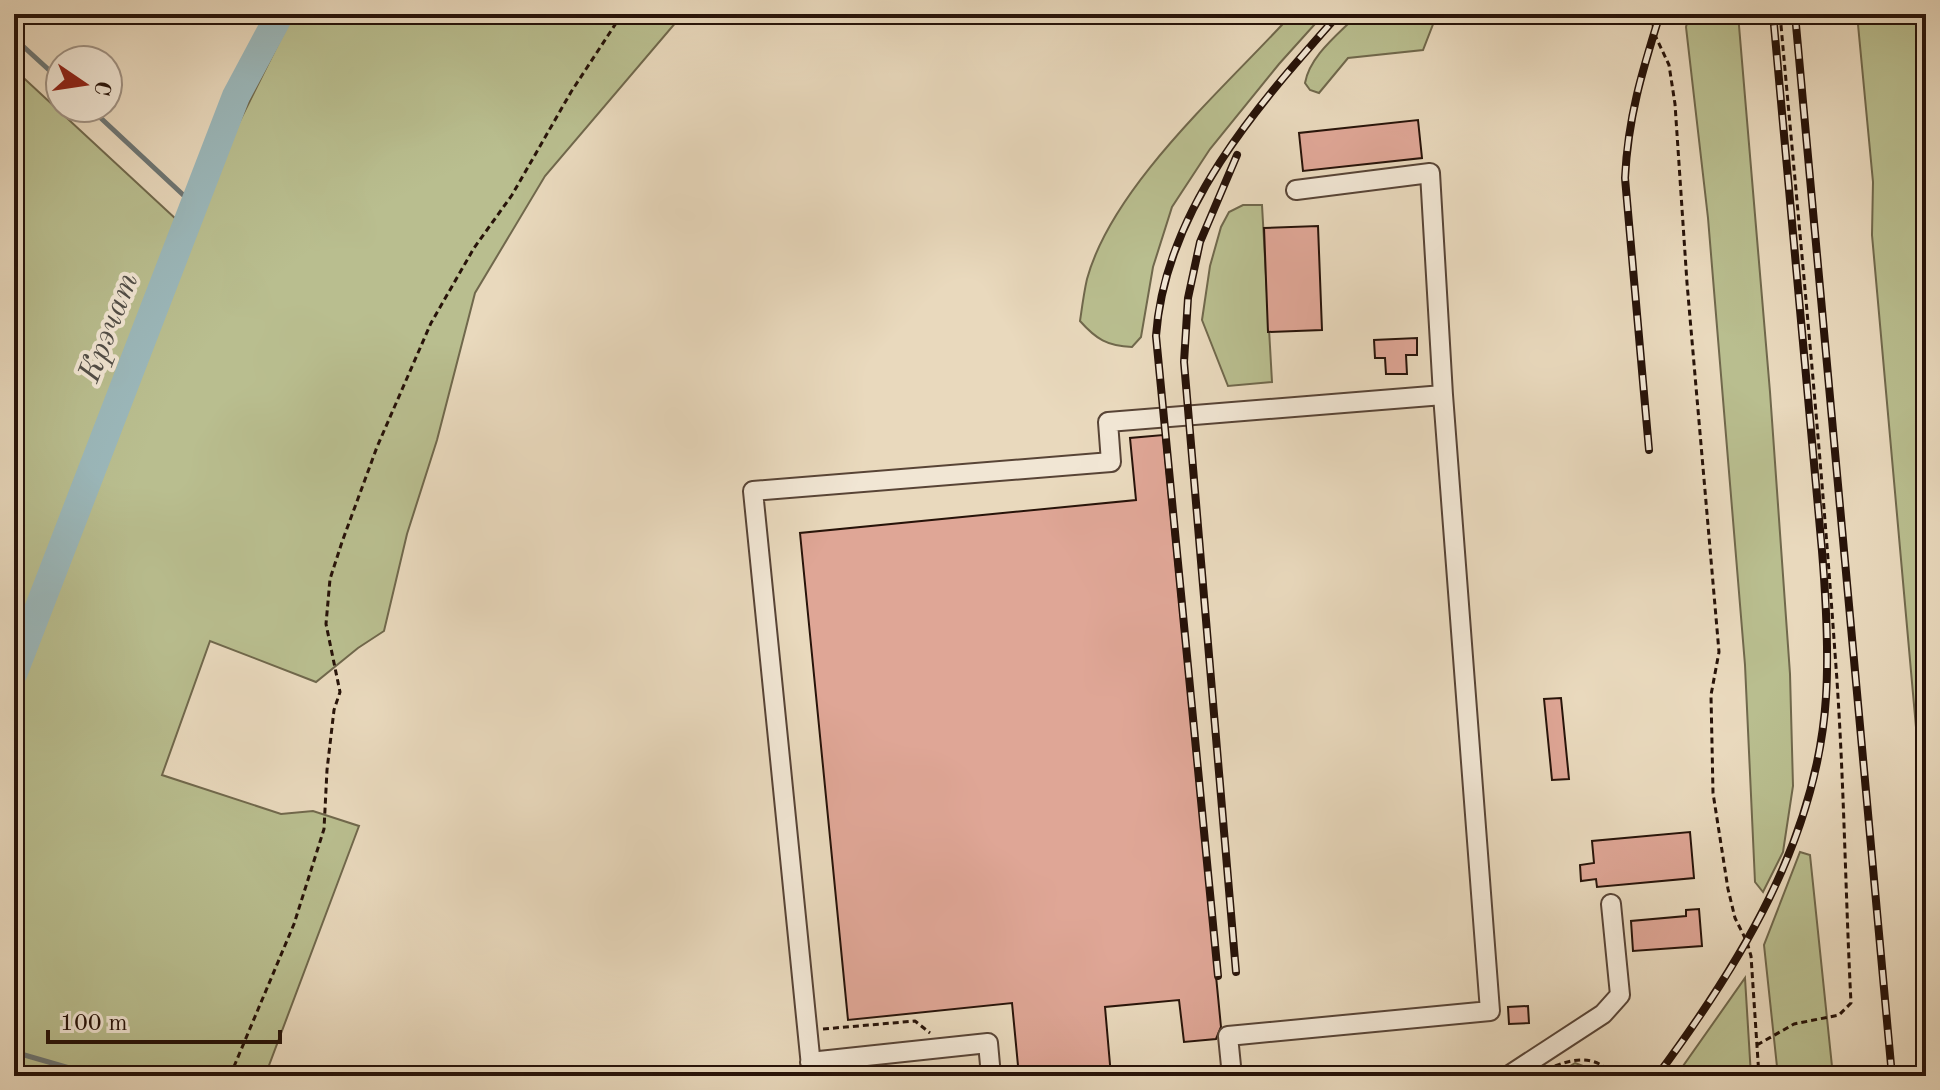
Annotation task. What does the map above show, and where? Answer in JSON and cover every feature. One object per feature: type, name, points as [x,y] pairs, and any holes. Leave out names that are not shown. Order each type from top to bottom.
[{"type":"lane","points":[[1232,1076],[1228,1036],[1490,1011],[1443,395],[1430,173],[1296,190]]},
{"type":"lane","points":[[991,1076],[988,1043],[811,1069],[753,491],[1111,462],[1108,422],[1443,395]]},
{"type":"lane","points":[[1508,1076],[1603,1014],[1620,995],[1611,904]]},
{"type":"path","points":[[230,1076],[294,924],[324,829],[334,710],[340,692],[326,624],[330,579],[377,447],[431,323],[474,248],[512,195],[571,92],[622,14]]},
{"type":"path","points":[[1652,14],[1654,33],[1669,65],[1675,104],[1719,652],[1711,695],[1713,793],[1728,889],[1735,918],[1751,956],[1759,1076]]},
{"type":"path","points":[[1757,1045],[1794,1024],[1839,1015],[1851,1003],[1843,859],[1844,784],[1835,652],[1780,14]]},
{"type":"path","points":[[820,1029],[915,1021],[946,1047]]},
{"type":"path","points":[[1555,1066],[1573,1059],[1587,1059],[1615,1076]]},
{"type":"green space","points":[[293,14],[683,14],[545,176],[475,293],[437,440],[407,534],[384,631],[316,682],[210,641],[162,775],[281,814],[313,811],[359,826],[265,1076],[14,1076],[14,69],[44,97],[44,124],[73,124],[191,233],[214,173]]},
{"type":"green space","points":[[1292,14],[1324,14],[1210,149],[1172,207],[1153,267],[1141,337],[1132,347],[1116,345],[1091,333],[1080,321],[1087,279],[1101,243],[1121,208],[1175,138]]},
{"type":"green space","points":[[1358,14],[1437,14],[1423,50],[1348,58],[1319,93],[1310,90],[1305,83],[1313,63]]},
{"type":"green space","points":[[1689,14],[1738,14],[1770,392],[1790,674],[1793,786],[1783,852],[1763,892],[1755,882],[1745,665],[1708,218],[1686,27]]},
{"type":"green space","points":[[1857,14],[1921,14],[1922,21],[1926,73],[1926,839],[1872,235],[1873,182]]},
{"type":"green space","points":[[1243,205],[1262,205],[1272,382],[1228,386],[1202,320],[1210,266],[1221,227],[1229,212]]},
{"type":"green space","points":[[1800,852],[1810,855],[1833,1076],[1778,1076],[1764,945]]},
{"type":"green space","points":[[1745,978],[1751,1076],[1676,1076]]},
{"type":"green space","points":[[1575,1063],[1602,1073],[1604,1076],[1554,1076]]},
{"type":"building","points":[[1418,120],[1422,158],[1303,171],[1299,133]]},
{"type":"building","points":[[1318,226],[1322,330],[1268,332],[1264,228]]},
{"type":"building","points":[[1417,338],[1417,355],[1406,355],[1407,374],[1386,374],[1385,358],[1375,358],[1374,340]]},
{"type":"building","points":[[1163,435],[1221,1027],[1216,1039],[1184,1042],[1179,1000],[1105,1007],[1111,1076],[1019,1076],[1012,1003],[848,1020],[800,533],[1136,500],[1130,438]]},
{"type":"building","points":[[1561,698],[1569,779],[1552,780],[1544,699]]},
{"type":"building","points":[[1690,832],[1694,878],[1597,887],[1596,879],[1581,881],[1580,865],[1594,863],[1592,841]]},
{"type":"building","points":[[1699,909],[1702,946],[1633,951],[1631,921],[1686,916],[1686,910]]},
{"type":"building","points":[[1528,1006],[1529,1023],[1509,1024],[1508,1007]]},
{"type":"waterway","name":"Крэчат","points":[[14,672],[236,96],[280,14]]},
{"type":"waterway","points":[[14,38],[44,65]]},
{"type":"waterway","points":[[107,124],[194,205]]},
{"type":"waterway","points":[[14,1052],[97,1076]]},
{"type":"railway","points":[[1218,976],[1156,336],[1163,289],[1177,245],[1196,202],[1248,122],[1339,14]]},
{"type":"railway","points":[[1649,450],[1625,178],[1633,115],[1660,14]]},
{"type":"railway","points":[[1657,1076],[1717,990],[1769,898],[1807,801],[1820,750],[1826,697],[1823,569],[1773,14]]},
{"type":"railway","points":[[1795,14],[1892,1076]]},
{"type":"railway","points":[[1236,972],[1184,362],[1188,298],[1200,242],[1237,155]]}]
